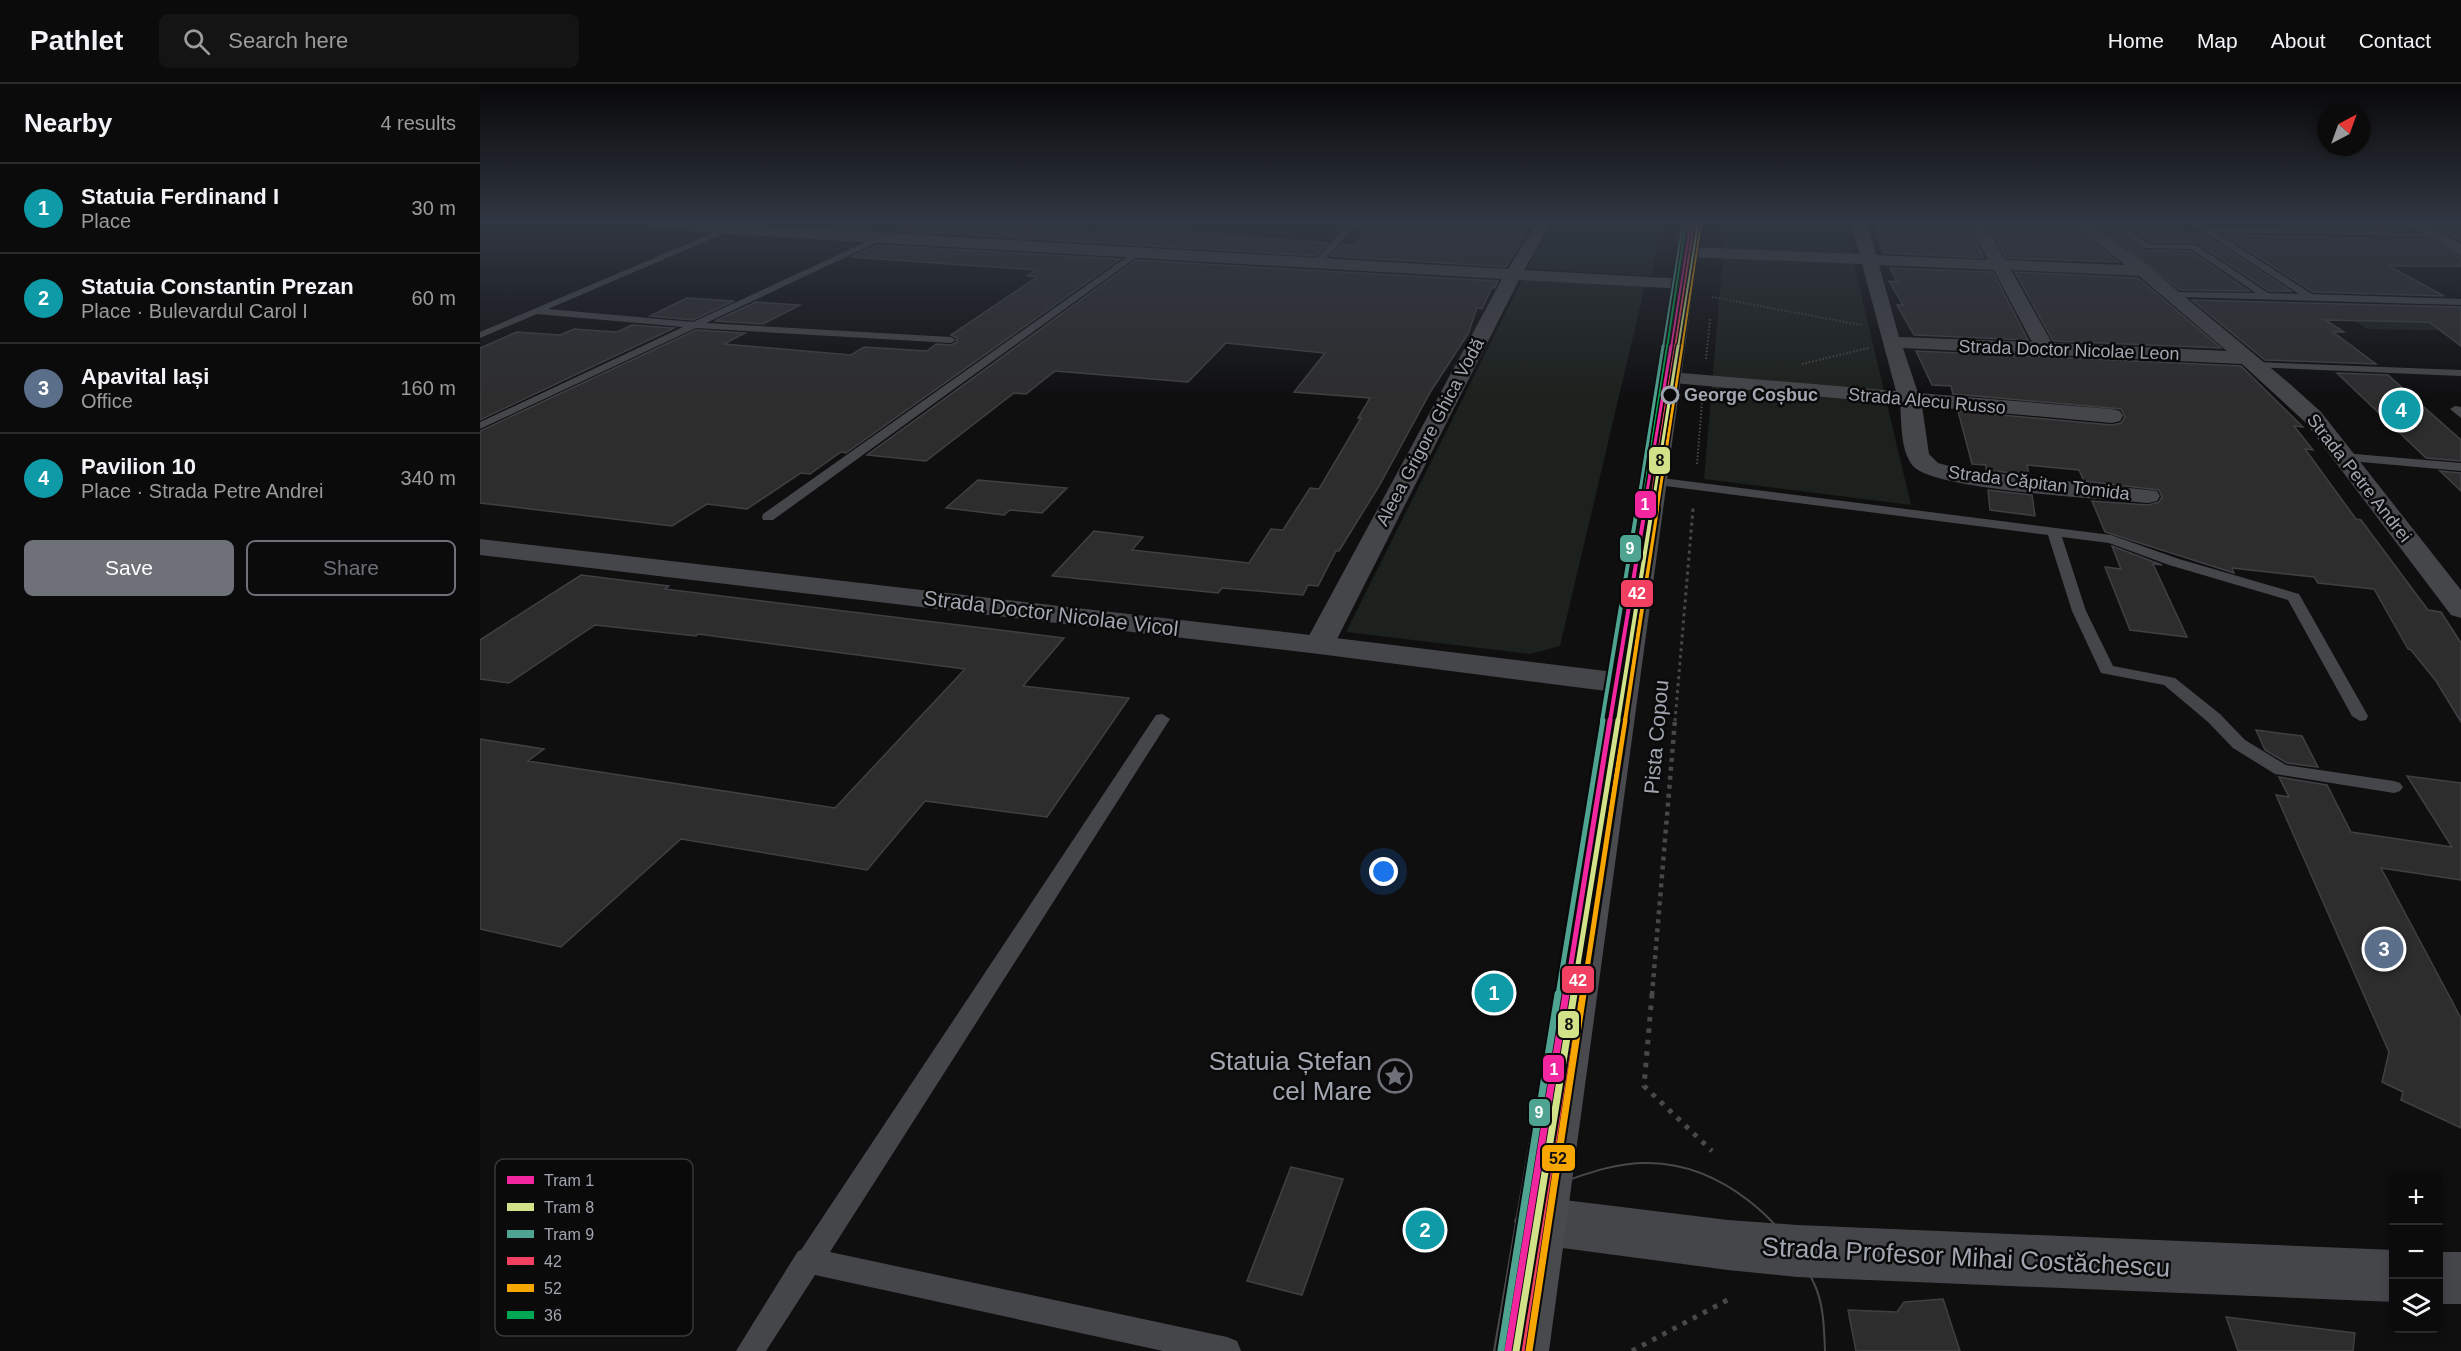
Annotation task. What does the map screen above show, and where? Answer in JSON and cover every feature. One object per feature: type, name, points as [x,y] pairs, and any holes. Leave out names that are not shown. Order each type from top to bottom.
[{"type":"main road","points":[[1521,1351],[1670,378],[1691,281]]},
{"type":"street","name":"Aleea Grigore Ghica Vodă","points":[[1319,645],[1509,281]]},
{"type":"street","points":[[1874,281],[1910,400]]},
{"type":"street","points":[[2007,281],[2045,349]]},
{"type":"street","name":"Strada Petre Andrei","points":[[2156,281],[2313,417],[2461,609]]},
{"type":"street","name":"Strada Doctor Nicolae Leon","points":[[1890,336],[2045,349],[2251,361]]},
{"type":"street","name":"Strada Alecu Russo","points":[[1670,378],[2112,416]]},
{"type":"street","name":"Strada Căpitan Tomida","points":[[1910,400],[1917,454],[1930,468],[1963,477],[2148,496]]},
{"type":"street","name":"Strada Doctor Nicolae Vicol","points":[[480,546],[1622,683]]},
{"type":"street","name":"Strada Profesor Mihai Costăchescu","points":[[1540,1221],[1728,1245],[1797,1251],[2389,1276]]},
{"type":"street","points":[[2443,1278],[2461,1278]]},
{"type":"lane","points":[[480,335],[606,281]]},
{"type":"lane","points":[[480,426],[693,325],[779,281]]},
{"type":"lane","points":[[768,518],[1099,281]]},
{"type":"lane","points":[[2244,281],[2266,296]]},
{"type":"lane","points":[[2285,281],[2310,297]]},
{"type":"lane","points":[[2180,294],[2461,302]]},
{"type":"lane","points":[[536,311],[693,325],[951,340]]},
{"type":"lane","points":[[2251,361],[2461,373]]},
{"type":"lane","points":[[2461,410],[2455,409],[2461,415]]},
{"type":"lane","points":[[2343,457],[2461,467]]},
{"type":"lane","points":[[1654,481],[2110,539],[2174,562],[2294,597],[2360,716]]},
{"type":"lane","points":[[2054,532],[2079,611],[2108,670],[2169,681],[2214,718],[2239,744],[2281,770],[2394,787]]},
{"type":"lane","points":[[750,1351],[807,1260],[1162,719]]},
{"type":"lane","points":[[807,1260],[1227,1351]]},
{"type":"path","points":[[1741,281],[1890,336]]},
{"type":"path","name":"Pista Copou","points":[[1710,309],[1644,1086],[1712,1151]]},
{"type":"path","points":[[1801,364],[1890,336]]},
{"type":"path","points":[[1632,1351],[1733,1297]]},
{"type":"shaded area","points":[[1521,281],[1571,281],[1645,286],[1560,646],[1530,654],[1346,632]]},
{"type":"shaded area","points":[[1721,281],[1858,281],[1911,505],[1704,479]]},
{"type":"shaded area","points":[[2328,304],[2441,307],[2461,331],[2367,329]]},
{"type":"building","points":[[1031,281],[1089,281],[846,453],[841,452],[810,474],[801,473],[747,509],[707,504],[672,526],[480,503],[480,431],[696,330],[745,333],[724,344],[851,355],[864,347],[927,351],[936,344],[951,345],[957,342],[957,338],[951,335]]},
{"type":"building","points":[[1107,281],[1498,281],[1495,288],[1492,287],[1482,309],[1477,308],[1468,334],[1431,391],[1379,486],[1339,551],[1336,551],[1318,586],[1308,585],[1303,595],[1222,588],[1218,593],[1052,576],[1094,531],[1143,537],[1132,550],[1249,563],[1271,529],[1283,530],[1310,488],[1319,489],[1361,418],[1358,418],[1370,398],[1294,392],[1325,353],[1226,343],[1188,382],[1055,371],[1026,394],[1014,393],[926,461],[867,455]]},
{"type":"building","points":[[1889,281],[1998,281],[2028,340],[1914,335],[1897,305],[1903,305]]},
{"type":"building","points":[[2020,281],[2142,281],[2221,348],[2053,341]]},
{"type":"building","points":[[2169,281],[2234,281],[2249,291],[2180,290]]},
{"type":"building","points":[[2254,281],[2276,281],[2291,291],[2269,291]]},
{"type":"building","points":[[2296,281],[2417,281],[2444,296],[2313,292]]},
{"type":"building","points":[[687,298],[734,301],[693,320],[650,316]]},
{"type":"building","points":[[2192,300],[2461,307],[2461,346],[2429,322],[2325,320],[2344,332],[2333,332],[2376,364],[2265,360]]},
{"type":"building","points":[[756,302],[800,305],[763,324],[715,321]]},
{"type":"building","points":[[632,325],[674,328],[480,420],[480,348],[517,332],[560,335],[574,329],[617,332]]},
{"type":"building","points":[[1916,351],[2241,366],[2303,427],[2294,426],[2313,450],[2305,449],[2356,519],[2361,520],[2428,610],[2441,612],[2461,643],[2461,722],[2436,681],[2408,649],[2374,589],[2318,583],[2314,577],[2232,568],[2234,573],[2105,532],[2092,501],[2148,505],[2159,502],[2162,497],[2159,490],[2084,481],[2079,470],[2027,465],[2029,475],[1986,470],[1986,465],[1972,464],[1958,411],[2112,425],[2121,423],[2125,417],[2121,409],[1953,394],[1951,386],[1932,385]]},
{"type":"building","points":[[2337,373],[2388,375],[2461,440],[2461,461],[2426,458]]},
{"type":"building","points":[[2440,471],[2461,473],[2461,491]]},
{"type":"building","points":[[978,480],[1067,488],[1042,513],[1010,510],[1004,515],[946,508]]},
{"type":"building","points":[[1988,490],[2032,495],[2035,516],[1990,510]]},
{"type":"building","points":[[2112,546],[2162,565],[2153,564],[2187,637],[2130,630],[2105,567],[2121,569]]},
{"type":"building","points":[[581,575],[669,586],[665,589],[1064,638],[1023,686],[1129,698],[1047,817],[925,801],[867,870],[681,839],[561,947],[480,929],[480,739],[544,749],[528,761],[835,808],[965,669],[698,634],[696,636],[595,625],[509,683],[480,679],[480,640]]},
{"type":"building","points":[[2256,730],[2302,736],[2318,767],[2287,763],[2265,750]]},
{"type":"building","points":[[2407,776],[2461,783],[2461,880],[2381,868],[2461,1018],[2461,1128],[2401,1100],[2403,1092],[2382,1082],[2389,1052],[2276,795],[2289,797],[2279,777],[2327,785],[2351,832],[2452,847]]},
{"type":"building","points":[[1291,1167],[1343,1179],[1302,1295],[1247,1281]]},
{"type":"building","points":[[1943,1299],[1960,1351],[1856,1351],[1848,1310],[1897,1312],[1904,1302]]},
{"type":"building","points":[[2226,1317],[2355,1333],[2353,1351],[2238,1351]]},
{"type":"tram line","name":"9","points":[[1501,1350],[1673,281]]},
{"type":"tram line","name":"1","points":[[1508,1351],[1681,281]]},
{"type":"tram line","name":"8","points":[[1516,1351],[1689,281]]},
{"type":"tram line","points":[[1519,1287],[1540,1221],[1560,1183],[1626,1164],[1649,1163],[1676,1166],[1702,1174],[1727,1186],[1771,1220],[1789,1241],[1804,1264],[1819,1296],[1825,1351]]},
{"type":"transit line","name":"36","points":[[1514,1350],[1677,281]]},
{"type":"transit line","name":"42","points":[[1521,1351],[1685,281]]},
{"type":"transit line","name":"52","points":[[1529,1351],[1692,281]]},
{"type":"place","name":"George Coșbuc","points":[[1670,395]]},
{"type":"place","name":"Pavilion 10","points":[[2401,410]]},
{"type":"place","name":"Apavital Iași","points":[[2384,949]]},
{"type":"place","name":"Statuia Ferdinand I","points":[[1494,993]]},
{"type":"place","name":"Statuia Ștefan cel Mare","points":[[1395,1076]]},
{"type":"place","name":"Statuia Constantin Prezan","points":[[1425,1230]]}]
